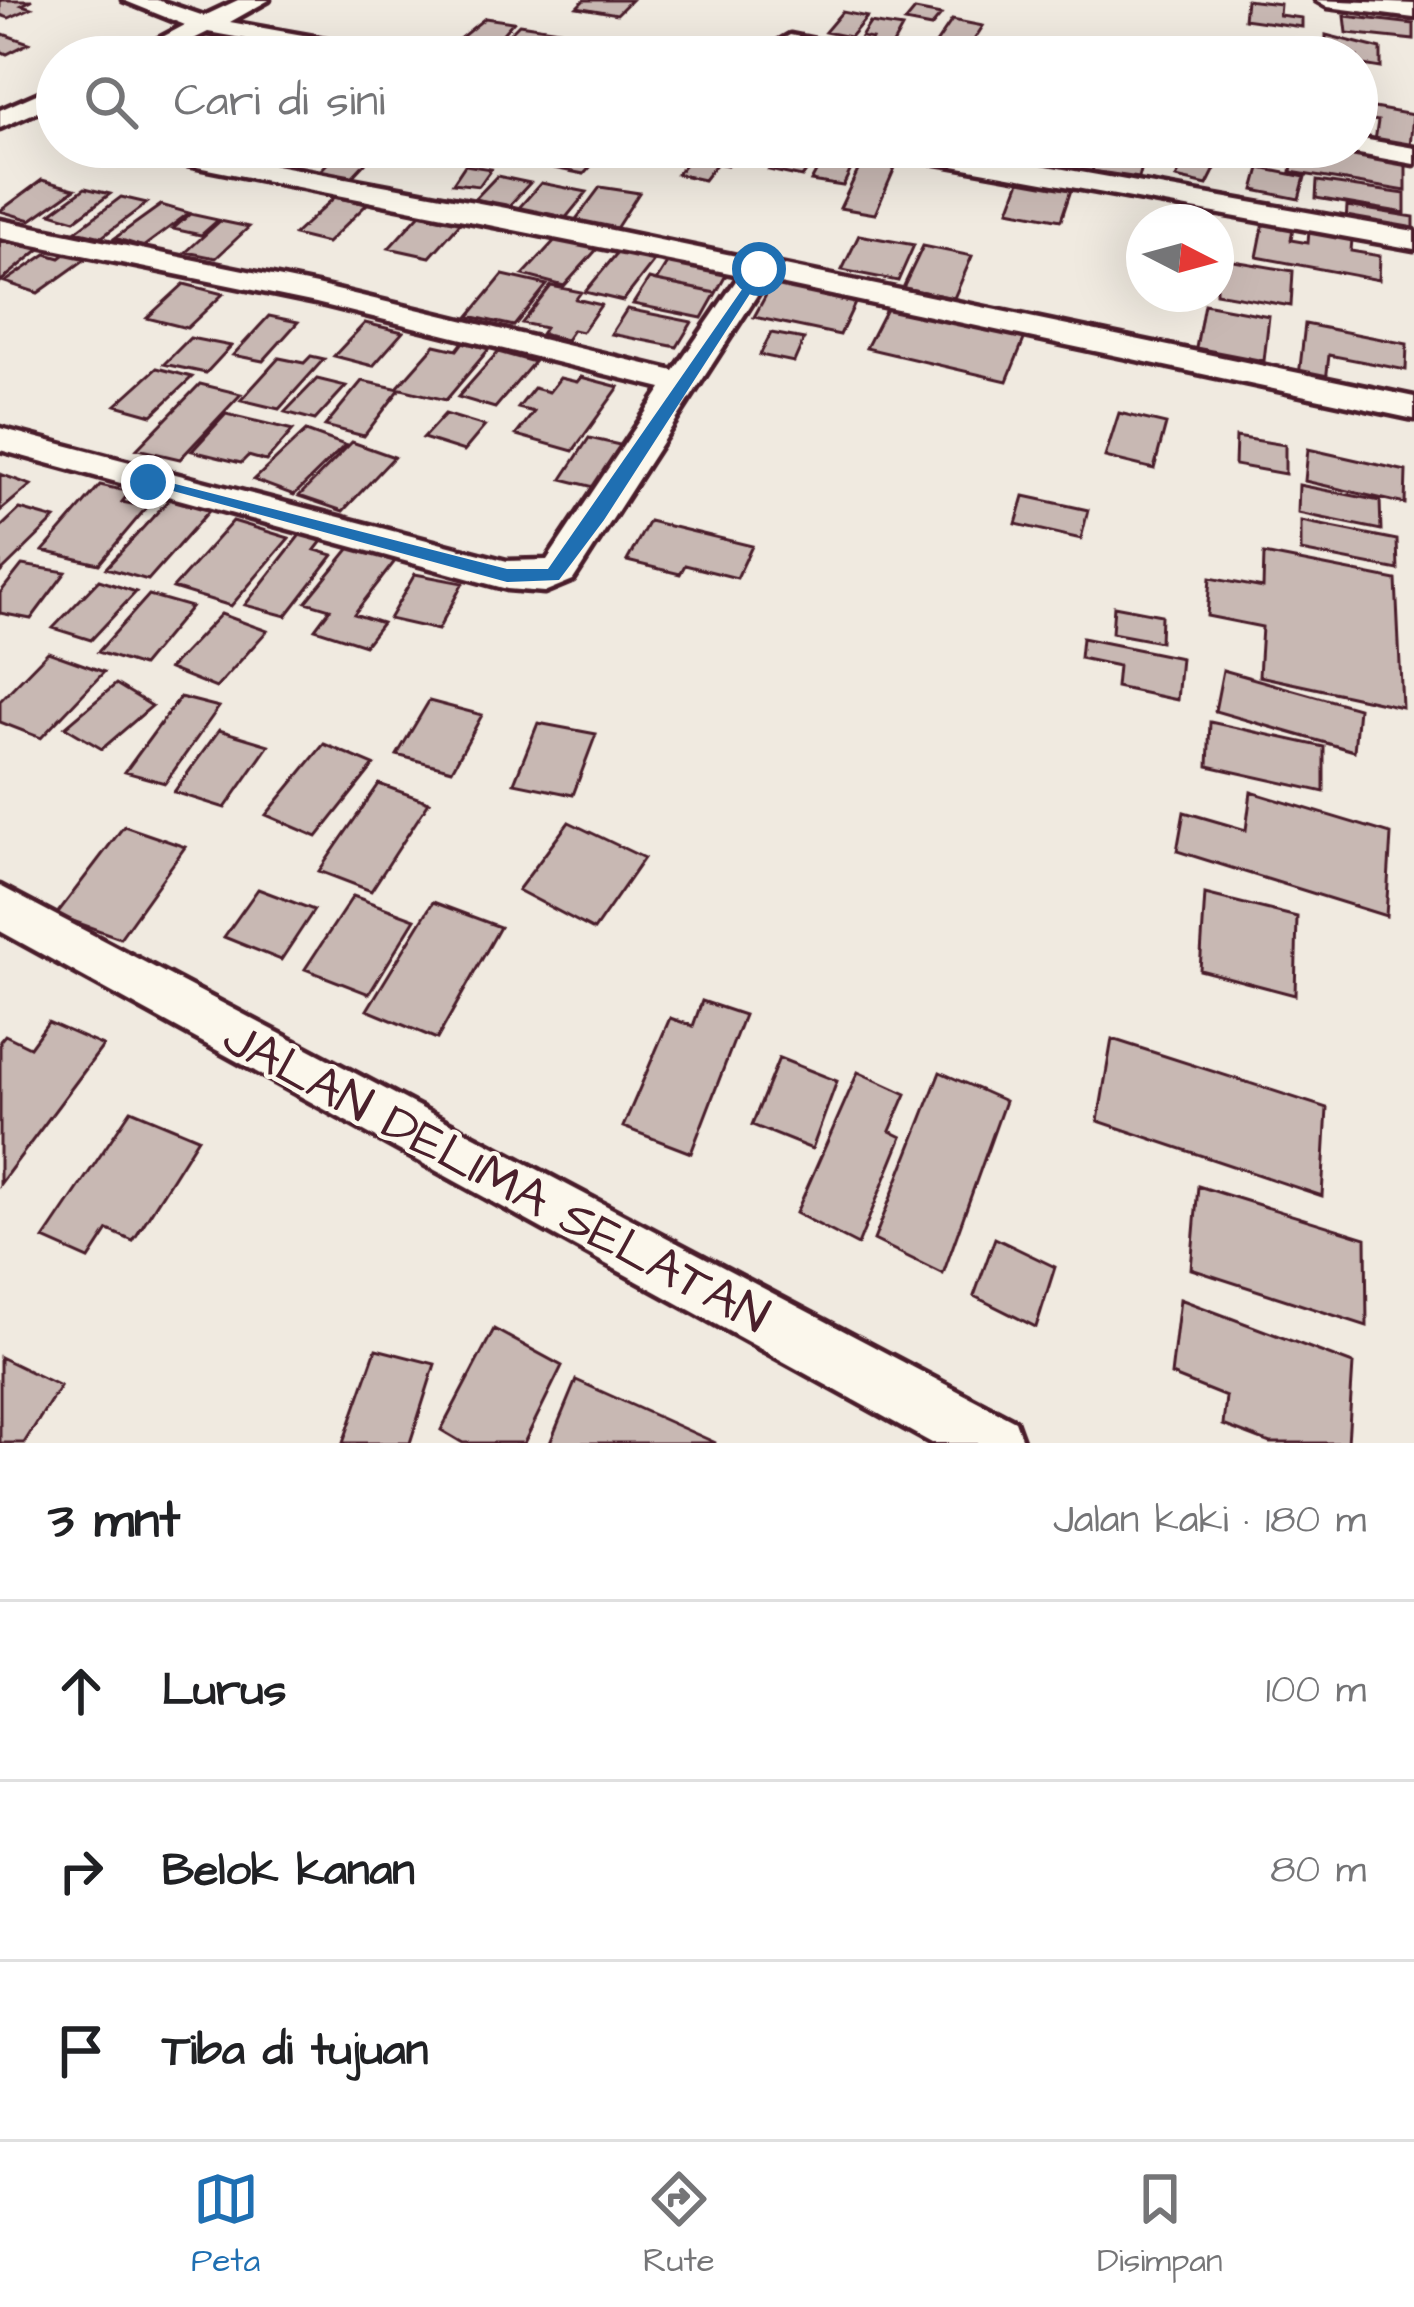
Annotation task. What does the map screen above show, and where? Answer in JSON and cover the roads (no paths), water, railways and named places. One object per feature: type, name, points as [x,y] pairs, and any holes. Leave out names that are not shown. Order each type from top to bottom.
[{"type":"street","points":[[135,0],[207,25],[269,36]]},
{"type":"street","points":[[183,36],[257,0]]},
{"type":"street","points":[[1328,0],[1414,11]]},
{"type":"street","points":[[0,121],[36,104]]},
{"type":"street","points":[[0,121],[36,129]]},
{"type":"street","points":[[1378,150],[1414,156]]},
{"type":"street","points":[[244,168],[759,269],[1414,408]]},
{"type":"street","points":[[1012,168],[1414,239]]},
{"type":"street","points":[[0,229],[316,294],[682,383]]},
{"type":"street","points":[[0,439],[507,575],[544,578],[560,570],[759,269]]},
{"type":"street","name":"JALAN DELIMA SELATAN","points":[[0,907],[993,1443]]}]
